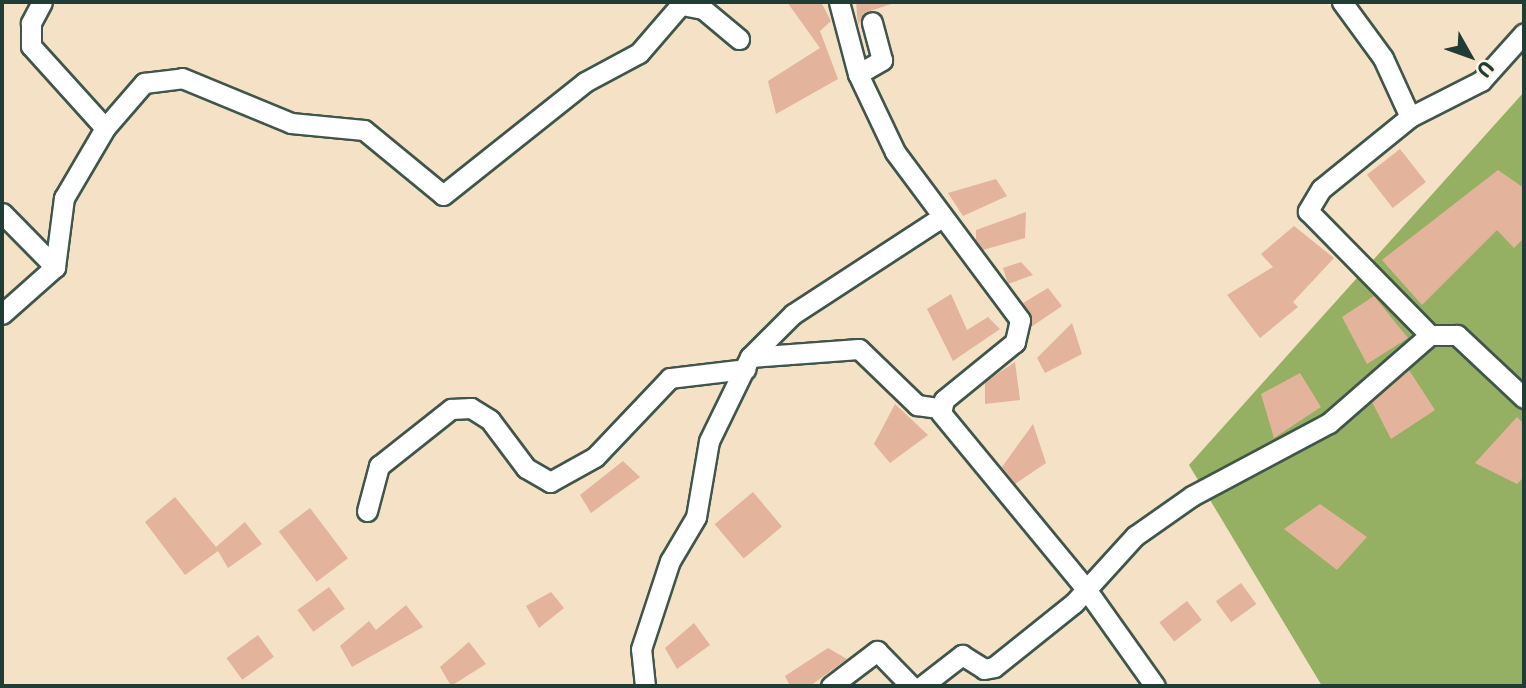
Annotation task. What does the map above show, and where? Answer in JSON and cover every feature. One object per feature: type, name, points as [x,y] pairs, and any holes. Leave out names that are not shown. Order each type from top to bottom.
[{"type":"street","points":[[42,2],[31,23],[31,47],[104,128]]},
{"type":"street","points":[[839,2],[858,74],[895,152],[940,218],[1022,327],[1014,342],[939,408]]},
{"type":"street","points":[[1342,2],[1383,58],[1410,117]]},
{"type":"street","points":[[2,314],[55,267],[64,198],[104,128],[144,83],[182,78],[291,123],[364,130],[443,195],[585,82],[639,53],[683,3],[703,9],[738,38]]},
{"type":"street","points":[[858,74],[882,60],[872,22]]},
{"type":"street","points":[[1430,335],[1308,211],[1321,189],[1410,117],[1481,81],[1524,33]]},
{"type":"street","points":[[2,213],[55,267]]},
{"type":"street","points":[[645,686],[641,649],[670,561],[696,517],[709,441],[748,363],[793,314],[940,218]]},
{"type":"street","points":[[922,686],[962,655],[984,669],[994,667],[1086,589],[1143,530],[1192,496],[1329,424],[1430,335],[1457,335],[1524,398]]},
{"type":"street","points":[[368,510],[379,466],[451,409],[471,408],[491,420],[526,468],[550,482],[595,457],[670,378],[748,363],[859,349],[917,405],[939,408],[1086,589],[1155,686]]},
{"type":"street","points":[[831,686],[877,651],[911,686]]},
{"type":"green space","points":[[1524,92],[1524,686],[1322,686],[1189,465]]},
{"type":"building","points":[[787,2],[821,2],[831,21],[820,31],[838,79],[776,114],[768,81],[820,48]]},
{"type":"building","points":[[856,2],[897,2],[864,13],[858,25]]},
{"type":"building","points":[[1400,149],[1426,182],[1393,208],[1367,175]]},
{"type":"building","points":[[1498,170],[1524,188],[1524,238],[1514,248],[1497,230],[1422,305],[1382,260]]},
{"type":"building","points":[[996,179],[1007,196],[963,216],[948,193]]},
{"type":"building","points":[[1026,212],[1025,238],[983,250],[976,241],[976,230]]},
{"type":"building","points":[[1294,226],[1334,258],[1293,302],[1298,307],[1260,338],[1227,295],[1273,267],[1261,254]]},
{"type":"building","points":[[1021,262],[1033,275],[1008,284],[1003,268]]},
{"type":"building","points":[[1048,288],[1062,306],[1031,327],[1023,303]]},
{"type":"building","points":[[951,294],[967,330],[988,317],[1000,329],[953,361],[927,309]]},
{"type":"building","points":[[1374,296],[1408,338],[1367,364],[1342,317]]},
{"type":"building","points":[[1072,323],[1082,354],[1045,373],[1037,358]]},
{"type":"building","points":[[1015,362],[1020,400],[985,404],[985,382]]},
{"type":"building","points":[[1409,370],[1435,410],[1391,439],[1372,402]]},
{"type":"building","points":[[1300,373],[1321,407],[1274,438],[1261,394]]},
{"type":"building","points":[[895,404],[928,435],[890,463],[874,444]]},
{"type":"building","points":[[1517,417],[1524,424],[1524,477],[1517,484],[1475,463]]},
{"type":"building","points":[[1033,424],[1046,463],[1015,484],[1002,467]]},
{"type":"building","points":[[623,461],[640,477],[591,513],[580,495]]},
{"type":"building","points":[[753,492],[782,526],[744,559],[715,524]]},
{"type":"building","points":[[175,497],[216,547],[245,522],[262,544],[228,568],[218,551],[185,575],[145,522]]},
{"type":"building","points":[[1320,504],[1367,537],[1337,570],[1284,529]]},
{"type":"building","points":[[310,508],[348,558],[317,582],[279,531]]},
{"type":"building","points":[[1241,583],[1256,604],[1231,622],[1216,601]]},
{"type":"building","points":[[329,587],[345,609],[313,632],[297,610]]},
{"type":"building","points":[[551,592],[564,608],[539,628],[526,606]]},
{"type":"building","points":[[1187,601],[1202,620],[1174,641],[1159,623]]},
{"type":"building","points":[[406,605],[423,627],[352,667],[340,646],[369,621],[376,630]]},
{"type":"building","points":[[694,623],[710,645],[677,669],[665,648]]},
{"type":"building","points":[[258,635],[274,657],[242,680],[226,658]]},
{"type":"building","points":[[469,642],[486,664],[451,686],[440,667]]},
{"type":"building","points":[[828,648],[847,659],[810,686],[790,686],[785,676]]}]
